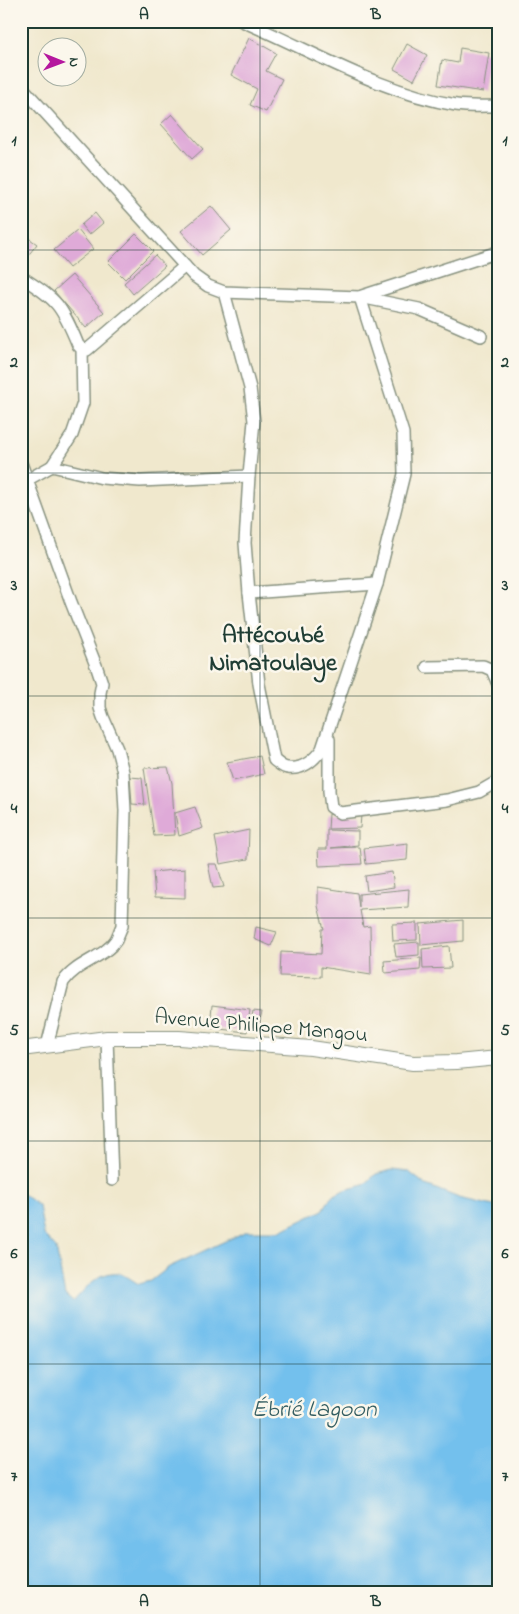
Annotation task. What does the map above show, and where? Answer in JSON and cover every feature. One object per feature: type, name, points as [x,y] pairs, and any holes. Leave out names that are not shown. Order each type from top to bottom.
[{"type":"street","points":[[242,21],[360,77],[412,94],[457,105],[498,106]]},
{"type":"street","points":[[21,86],[194,276],[208,286],[224,292],[360,297],[419,309],[481,336]]},
{"type":"street","points":[[360,297],[498,252]]},
{"type":"street","points":[[82,349],[87,350],[185,266]]},
{"type":"street","points":[[21,277],[47,294],[61,308],[82,349],[83,403],[72,435],[52,466],[27,480]]},
{"type":"street","points":[[224,292],[250,388],[254,421],[248,476],[245,543],[259,684],[274,760],[287,768],[302,767],[315,759],[322,749],[377,584],[404,474],[403,433],[360,297]]},
{"type":"street","points":[[21,463],[102,683],[100,708],[117,749],[123,772],[125,811],[122,926],[115,941],[98,956],[69,973],[63,982],[47,1046]]},
{"type":"street","points":[[52,466],[102,478],[140,481],[248,476]]},
{"type":"street","points":[[249,593],[377,584]]},
{"type":"street","points":[[427,667],[483,666],[492,670],[498,684]]},
{"type":"street","points":[[329,730],[329,791],[331,807],[340,813],[447,800],[478,792],[498,781]]},
{"type":"street","points":[[107,1038],[112,1180]]},
{"type":"street","name":"Avenue Philippe Mangou","points":[[21,1049],[107,1038],[179,1038],[310,1048],[413,1062],[458,1062],[498,1058]]},
{"type":"water","name":"Ébrié Lagoon","points":[[392,1170],[409,1172],[426,1185],[459,1198],[498,1207],[498,1593],[21,1593],[21,1193],[39,1206],[44,1235],[56,1248],[65,1295],[73,1302],[92,1282],[104,1275],[118,1273],[139,1284],[151,1281],[169,1267],[247,1231],[280,1231],[323,1210],[331,1197],[344,1190],[364,1185],[376,1174]]},
{"type":"building","points":[[249,38],[276,53],[266,71],[282,79],[266,112],[250,105],[257,89],[231,75]]},
{"type":"building","points":[[407,44],[427,55],[414,80],[394,69]]},
{"type":"building","points":[[460,48],[489,53],[483,92],[438,85],[442,60],[458,63]]},
{"type":"building","points":[[172,114],[203,149],[192,159],[161,124]]},
{"type":"building","points":[[211,206],[231,230],[202,255],[181,231]]},
{"type":"building","points":[[95,213],[103,223],[89,235],[81,225]]},
{"type":"building","points":[[21,220],[28,228],[21,233]]},
{"type":"building","points":[[78,230],[93,249],[69,268],[54,250]]},
{"type":"building","points":[[136,234],[153,251],[125,279],[108,262]]},
{"type":"building","points":[[27,237],[37,244],[23,262],[21,260],[21,246]]},
{"type":"building","points":[[155,255],[165,266],[133,294],[124,283]]},
{"type":"building","points":[[72,275],[104,312],[86,328],[54,291]]},
{"type":"building","points":[[260,756],[264,774],[233,781],[227,762]]},
{"type":"building","points":[[168,767],[172,783],[175,835],[154,836],[144,768]]},
{"type":"building","points":[[130,777],[142,778],[145,805],[132,804]]},
{"type":"building","points":[[195,807],[203,828],[179,836],[175,813]]},
{"type":"building","points":[[329,814],[361,815],[360,828],[328,829]]},
{"type":"building","points":[[249,830],[248,859],[220,864],[215,837]]},
{"type":"building","points":[[327,830],[358,831],[358,845],[331,848],[360,847],[362,864],[319,866],[318,849],[327,849]]},
{"type":"building","points":[[408,843],[407,860],[366,864],[364,848]]},
{"type":"building","points":[[208,864],[217,864],[224,887],[213,888]]},
{"type":"building","points":[[185,869],[185,898],[155,897],[153,872]]},
{"type":"building","points":[[392,872],[394,887],[367,891],[365,876]]},
{"type":"building","points":[[318,887],[357,893],[359,908],[359,894],[409,889],[408,907],[360,910],[363,927],[370,926],[371,975],[321,967],[321,977],[280,976],[281,952],[321,954],[322,929],[324,929],[318,906]]},
{"type":"building","points":[[463,920],[463,941],[421,945],[420,924]]},
{"type":"building","points":[[417,923],[417,940],[393,941],[392,924]]},
{"type":"building","points":[[256,927],[277,932],[271,946],[254,939]]},
{"type":"building","points":[[419,942],[419,955],[396,957],[394,944]]},
{"type":"building","points":[[449,946],[451,968],[423,969],[422,949]]},
{"type":"building","points":[[421,958],[420,970],[385,973],[384,961]]},
{"type":"building","points":[[212,1005],[250,1010],[247,1032],[210,1028]]},
{"type":"building","points":[[253,1011],[262,1012],[258,1028],[250,1027]]},
{"type":"district","name":"Attécoubé Nimatoulaye","points":[[273,650]]}]
